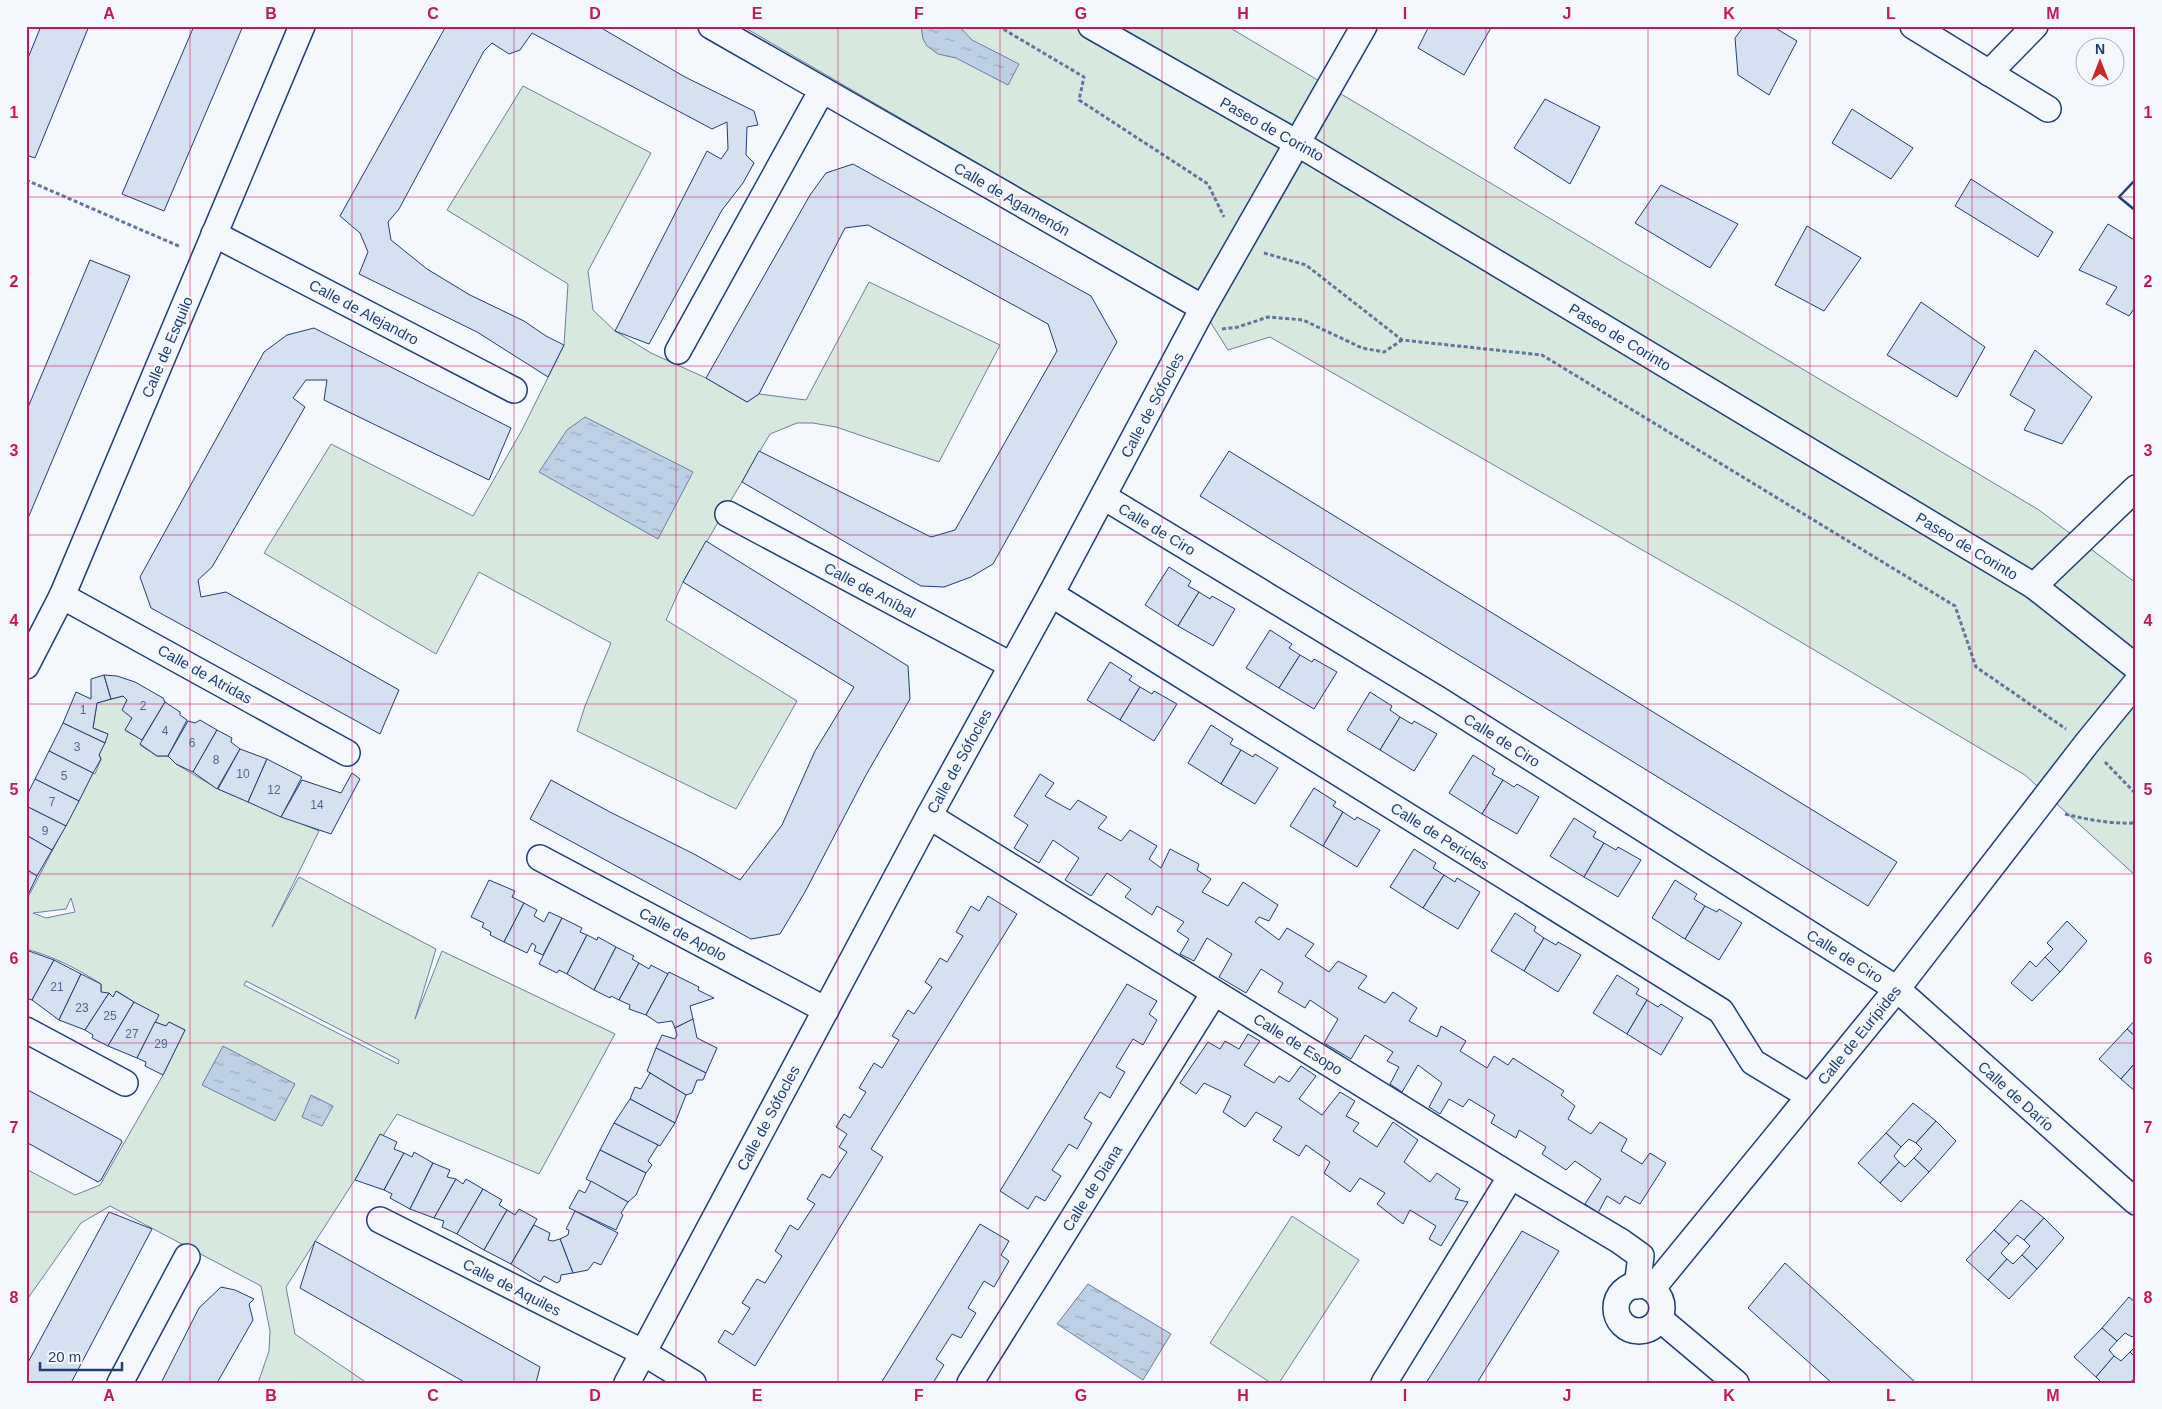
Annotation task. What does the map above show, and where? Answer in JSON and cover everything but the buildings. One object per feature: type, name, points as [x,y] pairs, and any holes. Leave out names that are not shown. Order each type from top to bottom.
[{"type":"street","name":"Calle de Esquilo","points":[[26,666],[62,596],[302,26]]},
{"type":"street","name":"Calle de Agamenón","points":[[712,26],[1200,313]]},
{"type":"street","name":"Paseo de Corinto","points":[[1091,26],[1297,142],[2034,586],[2136,667]]},
{"type":"street","name":"Calle de Sófocles","points":[[628,1383],[929,816],[1104,497],[1200,313],[1364,26]]},
{"type":"street","points":[[1913,26],[2048,109]]},
{"type":"street","points":[[1989,73],[2035,26]]},
{"type":"street","points":[[678,351],[822,90]]},
{"type":"street","name":"Calle de Alejandro","points":[[214,234],[514,390]]},
{"type":"street","points":[[2034,586],[2136,488]]},
{"type":"street","name":"Calle de Ciro","points":[[1104,497],[1436,698],[1897,989]]},
{"type":"street","name":"Calle de Aníbal","points":[[728,514],[1011,665]]},
{"type":"street","name":"Calle de Pericles","points":[[1051,594],[1721,1010],[1753,1062],[1809,1096]]},
{"type":"street","name":"Calle de Atridas","points":[[62,596],[348,753]]},
{"type":"street","name":"Calle de Eurípides","points":[[1644,1288],[1809,1096],[1897,989],[2087,743],[2136,683]]},
{"type":"street","name":"Calle de Esopo","points":[[929,816],[1511,1176],[1620,1240],[1641,1256],[1644,1288]]},
{"type":"street","name":"Calle de Apolo","points":[[540,858],[826,1010]]},
{"type":"street","name":"Calle de Darío","points":[[1897,989],[2136,1202]]},
{"type":"street","name":"Calle de Diana","points":[[970,1383],[1214,993]]},
{"type":"street","points":[[26,1030],[125,1083]]},
{"type":"street","points":[[1384,1383],[1511,1176]]},
{"type":"street","name":"Calle de Aquiles","points":[[380,1220],[644,1353],[693,1383]]},
{"type":"street","points":[[120,1383],[187,1257]]},
{"type":"street","points":[[1644,1288],[1662,1303],[1662,1311],[1660,1318],[1653,1327],[1643,1331],[1633,1330],[1628,1328],[1618,1317],[1616,1307],[1619,1297],[1627,1289],[1644,1288]]},
{"type":"street","points":[[1660,1318],[1736,1383]]},
{"type":"path","points":[[998,26],[1084,77],[1079,100],[1208,184],[1239,247],[1306,265],[1402,340],[1542,355],[1956,606],[1976,667],[2087,743],[2136,794]]},
{"type":"path","points":[[26,180],[205,257]]},
{"type":"path","points":[[1200,313],[1218,329],[1238,327],[1268,317],[1304,320],[1362,348],[1384,352],[1402,340]]},
{"type":"path","points":[[2044,799],[2062,813],[2093,821],[2117,824],[2136,823]]},
{"type":"shaded area","points":[[742,26],[1227,26],[2039,510],[2136,583],[2136,876],[2025,775],[1735,603],[1270,337],[1228,350],[1187,285]]},
{"type":"shaded area","points":[[523,86],[651,153],[588,271],[593,310],[615,331],[651,353],[706,378],[747,402],[759,394],[806,400],[869,282],[1000,345],[939,462],[836,427],[813,423],[797,423],[770,434],[683,582],[666,620],[797,701],[736,809],[577,731],[585,706],[611,643],[479,572],[436,654],[264,553],[331,444],[473,516],[522,430],[564,345],[568,284],[447,210]]},
{"type":"shaded area","points":[[123,696],[127,700],[123,709],[132,718],[126,731],[143,740],[140,745],[157,756],[168,756],[176,764],[218,789],[319,831],[272,927],[299,877],[436,949],[415,1019],[442,951],[615,1034],[539,1174],[397,1114],[286,1287],[295,1334],[367,1383],[258,1383],[269,1351],[270,1331],[261,1286],[110,1206],[81,1223],[26,1301],[26,1169],[75,1195],[100,1185],[163,1075],[185,1030],[169,1022],[166,1026],[155,1022],[134,1002],[117,991],[113,997],[101,992],[101,984],[83,973],[56,959],[26,949],[26,901],[93,773],[95,774],[101,759],[99,754],[108,734],[93,728],[97,703]],"holes":[[[71,898],[75,912],[46,918],[33,913],[66,909]],[[246,981],[399,1060],[398,1064],[244,985]]]},
{"type":"shaded area","points":[[1292,1216],[1359,1260],[1279,1383],[1271,1383],[1210,1343]]},
{"type":"water","points":[[921,26],[959,26],[972,40],[1019,64],[1008,85],[956,58],[938,54],[927,46],[923,39]]},
{"type":"water","points":[[585,417],[693,472],[658,539],[539,472],[567,430]]},
{"type":"water","points":[[223,1046],[295,1084],[275,1121],[202,1085]]},
{"type":"water","points":[[311,1095],[333,1106],[322,1126],[302,1117]]},
{"type":"water","points":[[1088,1284],[1171,1334],[1143,1380],[1057,1324]]},
{"type":"wall","points":[[2136,179],[2119,197],[2136,211]]}]
